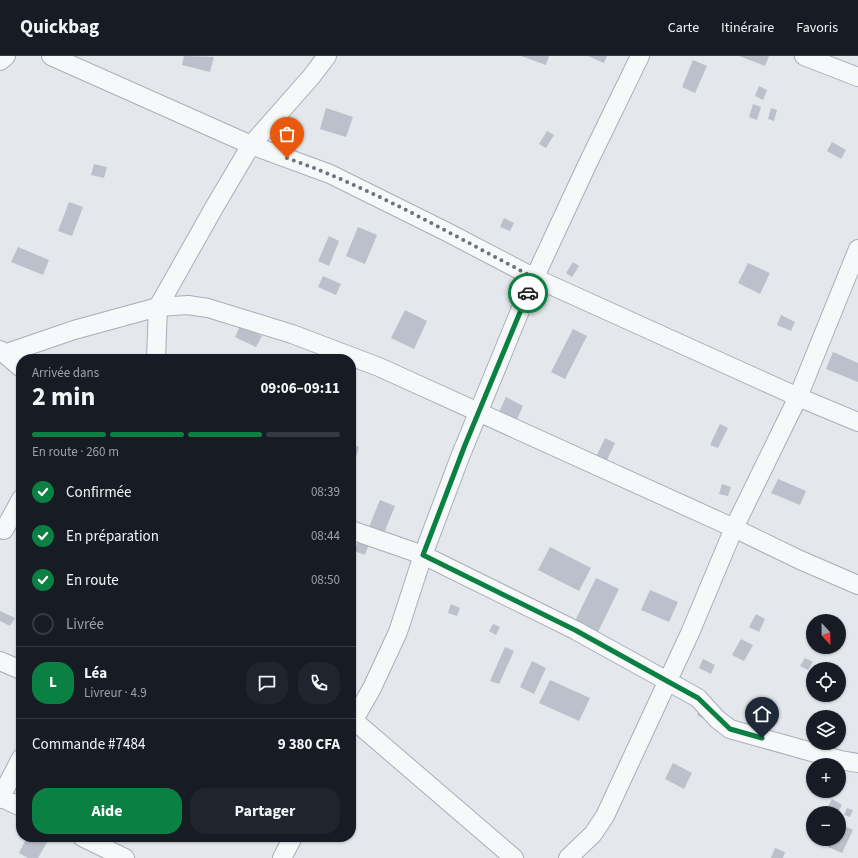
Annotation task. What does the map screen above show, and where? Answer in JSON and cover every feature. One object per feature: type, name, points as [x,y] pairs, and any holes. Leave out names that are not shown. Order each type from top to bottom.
[{"type":"street","points":[[0,61],[6,56]]},
{"type":"street","points":[[51,56],[251,145],[330,174],[535,278],[798,397],[858,422]]},
{"type":"street","points":[[156,354],[158,307],[251,145],[311,77],[327,56]]},
{"type":"street","points":[[356,714],[372,688],[398,632],[423,555],[478,411],[535,278],[586,165],[640,56]]},
{"type":"street","points":[[804,56],[858,77]]},
{"type":"street","points":[[568,858],[593,834],[605,816],[667,681],[734,528],[798,397],[858,249]]},
{"type":"street","points":[[2,352],[158,307],[188,305],[208,308],[292,334],[345,354]]},
{"type":"street","points":[[2,352],[16,364]]},
{"type":"street","points":[[356,358],[380,367],[478,411],[734,528],[800,560],[858,585]]},
{"type":"street","points":[[0,528],[4,530],[16,508]]},
{"type":"street","points":[[356,532],[423,555],[575,630],[698,698],[730,729],[840,760],[858,763]]},
{"type":"street","points":[[0,660],[16,668]]},
{"type":"street","points":[[356,724],[514,858]]},
{"type":"street","points":[[16,768],[0,798],[16,805]]},
{"type":"street","points":[[92,842],[125,858]]},
{"type":"street","points":[[282,858],[291,842]]},
{"type":"building","points":[[184,56],[214,57],[210,72],[182,65]]},
{"type":"building","points":[[521,56],[549,56],[546,65]]},
{"type":"building","points":[[588,56],[607,56],[604,63]]},
{"type":"building","points":[[739,56],[769,56],[765,66]]},
{"type":"building","points":[[693,60],[707,66],[695,93],[682,87]]},
{"type":"building","points":[[759,86],[767,90],[763,100],[755,96]]},
{"type":"building","points":[[753,104],[761,107],[757,120],[749,117]]},
{"type":"building","points":[[326,108],[353,117],[346,137],[320,129]]},
{"type":"building","points":[[771,108],[777,110],[774,121],[768,119]]},
{"type":"building","points":[[547,131],[554,135],[546,148],[539,144]]},
{"type":"building","points":[[832,142],[846,150],[841,159],[827,151]]},
{"type":"building","points":[[94,164],[107,167],[104,178],[91,175]]},
{"type":"building","points":[[69,202],[83,207],[72,236],[58,231]]},
{"type":"building","points":[[504,218],[514,223],[510,231],[500,227]]},
{"type":"building","points":[[358,227],[377,235],[365,264],[346,256]]},
{"type":"building","points":[[329,236],[339,241],[329,266],[318,261]]},
{"type":"building","points":[[18,247],[49,260],[43,275],[11,262]]},
{"type":"building","points":[[573,262],[579,266],[572,277],[566,273]]},
{"type":"building","points":[[748,263],[770,273],[760,294],[738,283]]},
{"type":"building","points":[[323,276],[341,284],[336,295],[318,287]]},
{"type":"building","points":[[405,310],[427,321],[414,349],[391,338]]},
{"type":"building","points":[[781,315],[795,322],[791,331],[777,325]]},
{"type":"building","points":[[240,326],[262,336],[256,347],[235,337]]},
{"type":"building","points":[[573,329],[587,336],[565,379],[551,372]]},
{"type":"building","points":[[833,352],[858,363],[858,382],[826,369]]},
{"type":"building","points":[[506,397],[523,406],[512,430],[495,421]]},
{"type":"building","points":[[720,424],[728,428],[718,448],[710,445]]},
{"type":"building","points":[[605,438],[615,443],[607,460],[597,455]]},
{"type":"building","points":[[356,446],[359,447],[356,457]]},
{"type":"building","points":[[778,479],[806,491],[800,505],[771,493]]},
{"type":"building","points":[[722,484],[731,487],[728,496],[719,494]]},
{"type":"building","points":[[380,500],[395,506],[384,533],[369,527]]},
{"type":"building","points":[[361,535],[371,539],[365,555],[356,552],[356,546]]},
{"type":"building","points":[[550,547],[591,568],[579,591],[538,570]]},
{"type":"building","points":[[596,578],[619,589],[597,634],[574,623]]},
{"type":"building","points":[[650,590],[678,602],[669,622],[641,610]]},
{"type":"building","points":[[451,604],[460,608],[457,616],[448,613]]},
{"type":"building","points":[[0,611],[15,618],[10,626],[0,621]]},
{"type":"building","points":[[756,614],[765,619],[759,632],[749,627]]},
{"type":"building","points":[[493,624],[500,627],[496,635],[489,631]]},
{"type":"building","points":[[741,639],[753,645],[744,661],[732,655]]},
{"type":"building","points":[[505,647],[514,651],[499,684],[490,681]]},
{"type":"building","points":[[805,658],[813,662],[806,662],[806,669],[800,666]]},
{"type":"building","points":[[703,659],[715,665],[711,674],[699,668]]},
{"type":"building","points":[[532,661],[546,668],[534,694],[520,687]]},
{"type":"building","points":[[550,680],[590,698],[579,721],[539,703]]},
{"type":"building","points":[[762,707],[771,711],[766,722],[757,718]]},
{"type":"building","points":[[699,711],[706,715],[704,719],[697,715]]},
{"type":"building","points":[[673,763],[692,773],[684,789],[665,779]]},
{"type":"building","points":[[832,799],[842,805],[842,806],[828,806]]},
{"type":"building","points":[[847,808],[853,810],[850,817],[846,816]]},
{"type":"building","points":[[846,826],[853,830],[846,845]]},
{"type":"building","points":[[24,842],[47,842],[38,858],[28,858],[19,853]]},
{"type":"building","points":[[828,846],[845,846],[842,853]]},
{"type":"building","points":[[775,848],[785,852],[783,858],[771,858]]},
{"type":"way so far","points":[[287,158],[330,174],[535,278],[528,293]]},
{"type":"route","points":[[528,293],[478,411],[423,555],[575,630],[698,698],[717,719],[730,729],[762,738]]}]
